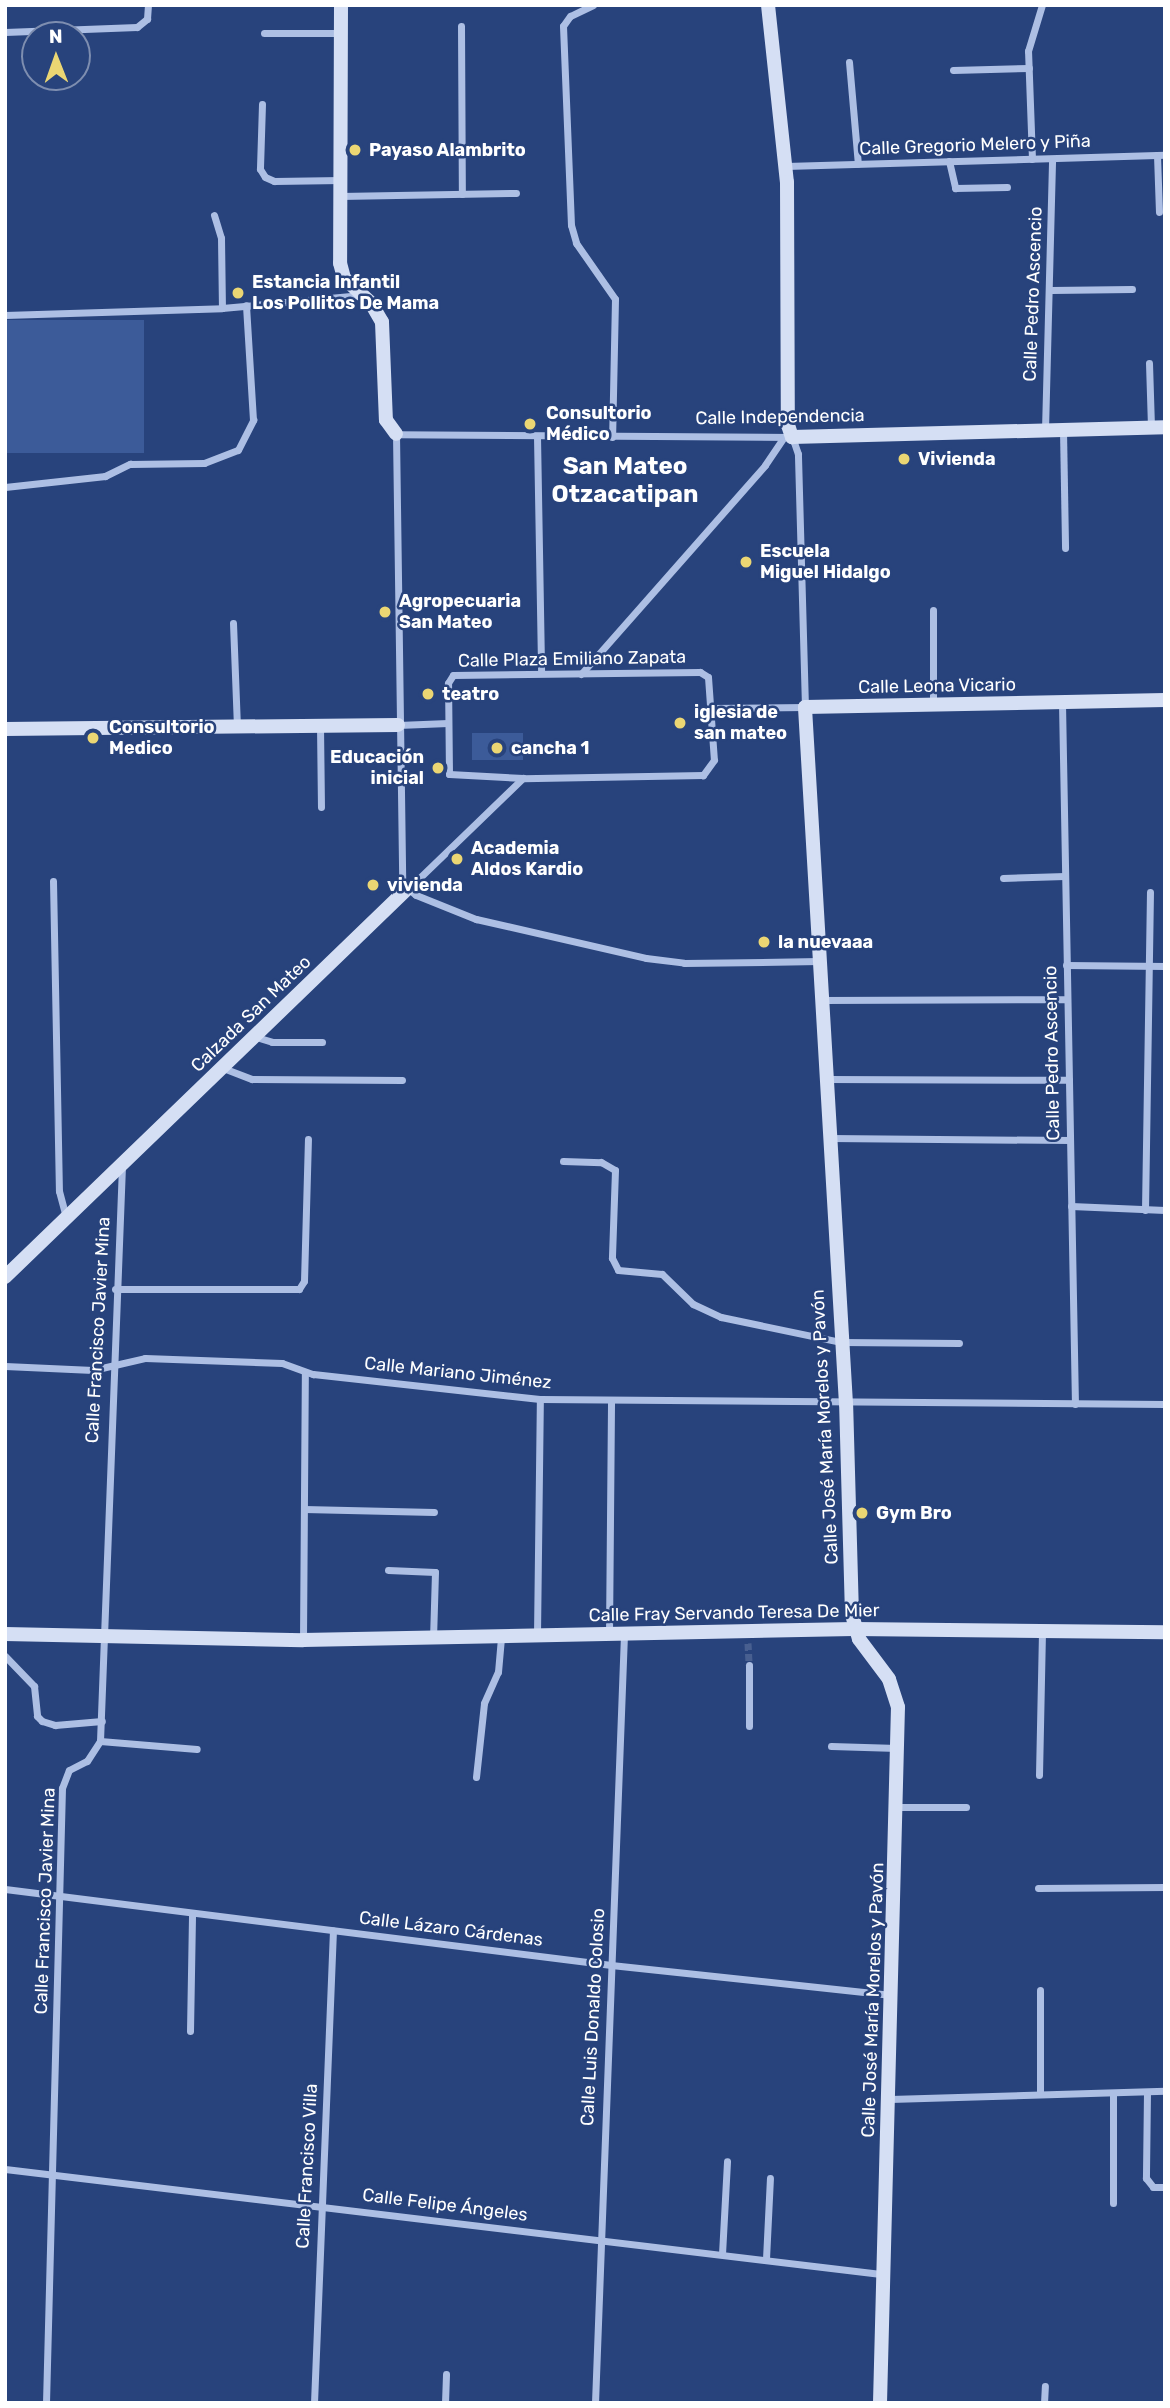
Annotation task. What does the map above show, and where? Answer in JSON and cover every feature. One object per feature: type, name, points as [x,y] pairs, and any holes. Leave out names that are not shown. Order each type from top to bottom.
[{"type":"main road","points":[[341,5],[341,270],[382,322],[386,420],[396,434]]},
{"type":"main road","points":[[768,5],[786,166],[787,438]]},
{"type":"main road","name":"Calle Independencia","points":[[787,438],[1158,427]]},
{"type":"main road","name":"Calle Leona Vicario","points":[[806,707],[1165,700]]},
{"type":"main road","name":"Calle José María Morelos y Pavón","points":[[806,707],[846,1404],[854,1629],[893,1686],[899,1748],[890,2099],[881,2274],[880,2403]]},
{"type":"main road","points":[[5,729],[398,725]]},
{"type":"main road","name":"Calzada San Mateo","points":[[5,1277],[407,890]]},
{"type":"main road","name":"Calle Fray Servando Teresa De Mier","points":[[5,1634],[303,1640],[624,1633],[748,1637],[854,1629],[1165,1632]]},
{"type":"street","points":[[5,32],[137,27],[147,19],[148,5]]},
{"type":"street","points":[[593,5],[570,16],[563,26],[567,124],[572,235],[610,286],[617,310],[612,437]]},
{"type":"street","points":[[1032,159],[1028,51],[1042,5]]},
{"type":"street","points":[[461,26],[463,194]]},
{"type":"street","points":[[264,33],[341,33]]},
{"type":"street","points":[[849,62],[858,164]]},
{"type":"street","points":[[953,70],[1029,68]]},
{"type":"street","points":[[262,104],[260,169],[265,177],[341,180]]},
{"type":"street","points":[[1159,212],[1161,155]]},
{"type":"street","name":"Calle Gregorio Melero y Piña","points":[[786,166],[1161,155]]},
{"type":"street","name":"Calle Pedro Ascencio","points":[[1045,430],[1051,290],[1052,159]]},
{"type":"street","points":[[949,161],[955,188],[1007,187]]},
{"type":"street","points":[[340,196],[516,193]]},
{"type":"street","points":[[214,215],[221,238],[222,308]]},
{"type":"street","points":[[1051,290],[1132,289]]},
{"type":"street","points":[[5,315],[222,308],[362,295]]},
{"type":"street","points":[[5,487],[105,476],[130,464],[204,463],[237,450],[253,420],[246,305]]},
{"type":"street","points":[[1149,363],[1158,427]]},
{"type":"street","points":[[1063,429],[1065,548]]},
{"type":"street","points":[[396,434],[400,876],[407,890],[487,922],[646,958],[684,963],[819,961]]},
{"type":"street","name":"Calle Independencia","points":[[396,434],[787,438]]},
{"type":"street","points":[[537,436],[541,673]]},
{"type":"street","points":[[581,674],[787,438]]},
{"type":"street","name":"Calle José María Morelos y Pavón","points":[[787,438],[798,454],[806,707]]},
{"type":"street","points":[[933,610],[933,706]]},
{"type":"street","points":[[233,623],[237,727]]},
{"type":"street","name":"Calle Plaza Emiliano Zapata","points":[[703,672],[708,677],[714,760],[703,775],[523,778],[452,776],[448,683],[453,675],[581,674],[703,672]]},
{"type":"street","name":"Calle Pedro Ascencio","points":[[1062,703],[1076,1404]]},
{"type":"street","name":"Calle Leona Vicario","points":[[711,708],[806,707]]},
{"type":"street","points":[[398,725],[448,723]]},
{"type":"street","points":[[320,726],[321,807]]},
{"type":"street","name":"Calzada San Mateo","points":[[407,890],[523,778]]},
{"type":"street","points":[[1003,878],[1065,876]]},
{"type":"street","points":[[54,880],[59,1191],[66,1219]]},
{"type":"street","points":[[1145,1210],[1146,966],[1150,892]]},
{"type":"street","points":[[1066,965],[1165,966]]},
{"type":"street","points":[[822,1000],[1067,999]]},
{"type":"street","points":[[256,1037],[272,1042],[322,1042]]},
{"type":"street","points":[[223,1068],[252,1079],[402,1080]]},
{"type":"street","points":[[826,1079],[1069,1080]]},
{"type":"street","points":[[829,1138],[1070,1140]]},
{"type":"street","points":[[115,1289],[299,1289],[304,1281],[309,1139]]},
{"type":"street","points":[[563,1161],[601,1162],[615,1170],[612,1258],[618,1270],[662,1274],[693,1304],[721,1317],[841,1342],[959,1343]]},
{"type":"street","name":"Calle Francisco Javier Mina","points":[[46,2403],[65,1777],[96,1752],[102,1721],[112,1365],[122,1165]]},
{"type":"street","points":[[1071,1206],[1165,1210]]},
{"type":"street","name":"Calle Mariano Jiménez","points":[[5,1366],[93,1370],[145,1358],[289,1364],[305,1372],[540,1399],[846,1404],[1165,1404]]},
{"type":"street","points":[[303,1640],[305,1372]]},
{"type":"street","points":[[537,1636],[540,1399]]},
{"type":"street","points":[[609,1634],[611,1401]]},
{"type":"street","points":[[304,1509],[434,1512]]},
{"type":"street","points":[[388,1570],[435,1572],[433,1638]]},
{"type":"street","points":[[1039,1775],[1042,1630]]},
{"type":"street","name":"Calle Luis Donaldo Colosio","points":[[595,2403],[599,2239],[624,1633]]},
{"type":"street","points":[[476,1777],[484,1703],[498,1672],[501,1636]]},
{"type":"street","points":[[5,1656],[34,1686],[37,1716],[42,1721],[55,1725],[102,1721]]},
{"type":"street","points":[[749,1665],[749,1726]]},
{"type":"street","points":[[100,1741],[197,1749]]},
{"type":"street","points":[[831,1746],[899,1748]]},
{"type":"street","points":[[898,1807],[966,1807]]},
{"type":"street","points":[[1038,1888],[1165,1887]]},
{"type":"street","name":"Calle Lázaro Cárdenas","points":[[5,1889],[611,1965],[892,1995]]},
{"type":"street","points":[[190,2031],[192,1914]]},
{"type":"street","name":"Calle Francisco Villa","points":[[314,2403],[333,1930]]},
{"type":"street","points":[[1040,1990],[1040,2094]]},
{"type":"street","points":[[890,2099],[1165,2091]]},
{"type":"street","points":[[1147,2092],[1147,2184],[1165,2187]]},
{"type":"street","points":[[1113,2093],[1113,2203]]},
{"type":"street","points":[[722,2254],[727,2161]]},
{"type":"street","name":"Calle Felipe Ángeles","points":[[5,2168],[881,2274]]},
{"type":"street","points":[[766,2259],[770,2178]]},
{"type":"street","points":[[445,2403],[446,2374]]},
{"type":"street","points":[[1044,2403],[1045,2386]]},
{"type":"shaded area","points":[[5,320],[144,320],[144,453],[5,453]]},
{"type":"shaded area","name":"cancha 1","points":[[472,733],[523,733],[523,760],[472,760]]},
{"type":"tunnel","points":[[748,1643],[749,1665]]},
{"type":"place","name":"Payaso Alambrito","points":[[355,150]]},
{"type":"place","name":"Estancia Infantil Los Pollitos De Mama","points":[[238,293]]},
{"type":"place","name":"Consultorio Médico","points":[[530,424]]},
{"type":"place","name":"Vivienda","points":[[904,459]]},
{"type":"place","name":"Escuela Miguel Hidalgo","points":[[746,562]]},
{"type":"place","name":"Agropecuaria San Mateo","points":[[385,612]]},
{"type":"place","name":"teatro","points":[[428,694]]},
{"type":"place","name":"iglesia de san mateo","points":[[680,723]]},
{"type":"place","name":"Consultorio Medico","points":[[93,738]]},
{"type":"place","name":"cancha 1","points":[[497,748]]},
{"type":"place","name":"Educación inicial","points":[[438,768]]},
{"type":"place","name":"Academia Aldos Kardio","points":[[457,859]]},
{"type":"place","name":"vivienda","points":[[373,885]]},
{"type":"place","name":"la nuevaaa","points":[[764,942]]},
{"type":"place","name":"Gym Bro","points":[[862,1513]]},
{"type":"district","name":"San Mateo Otzacatipan","points":[[625,481]]}]
